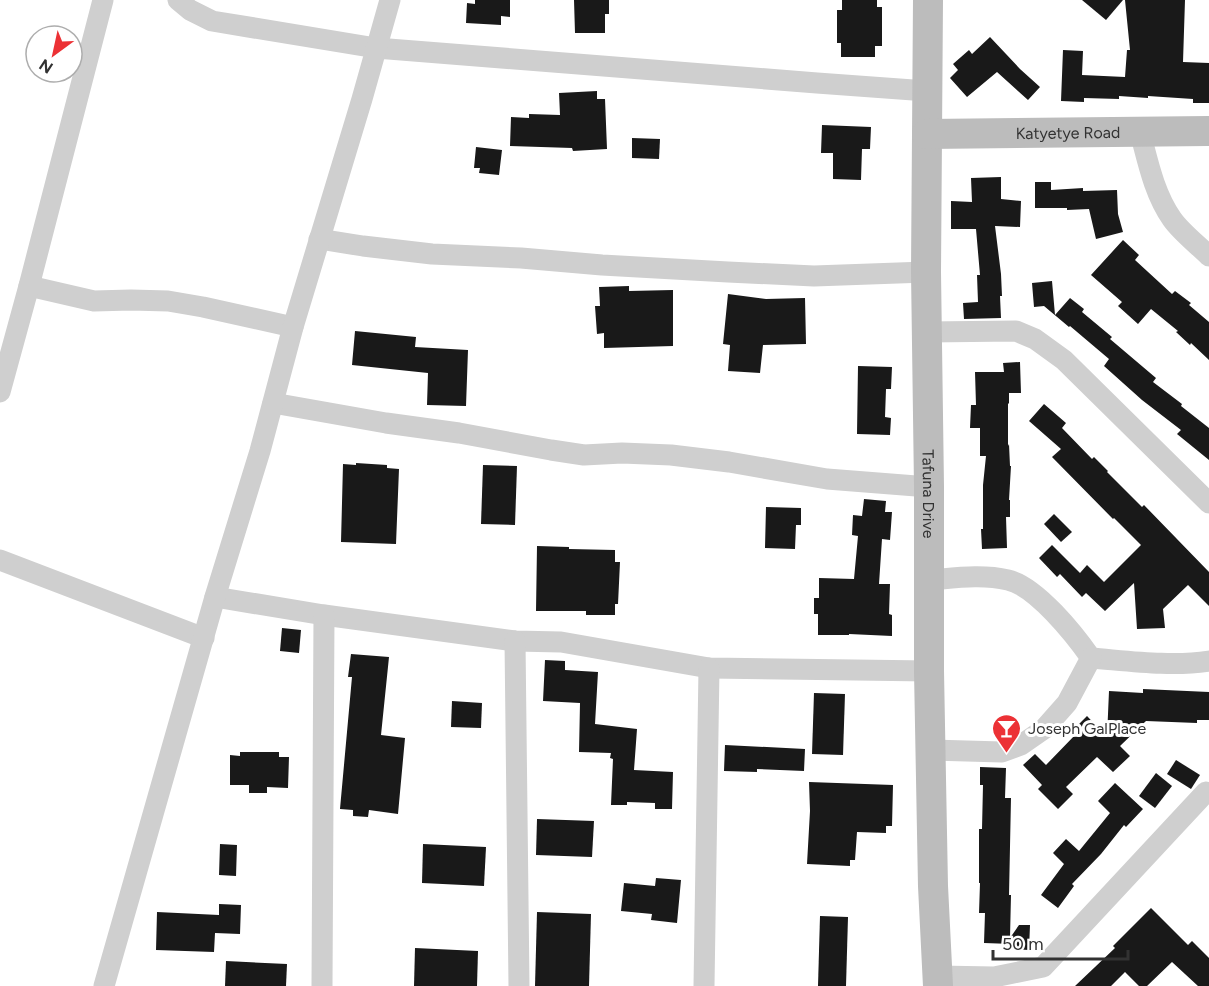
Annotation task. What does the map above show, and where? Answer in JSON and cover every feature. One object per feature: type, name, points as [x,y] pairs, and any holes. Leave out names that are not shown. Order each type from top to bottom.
[{"type":"main road","name":"Tafuna Drive","points":[[928,0],[926,272],[929,671],[933,886],[938,981]]},
{"type":"main road","name":"Katyetye Road","points":[[927,134],[1209,130]]},
{"type":"street","points":[[0,392],[103,0]]},
{"type":"street","points":[[178,0],[190,10],[212,21],[376,48],[927,91]]},
{"type":"street","points":[[104,986],[215,597],[260,451],[293,327],[390,0]]},
{"type":"street","points":[[1140,132],[1160,199],[1173,221],[1209,256]]},
{"type":"street","points":[[319,239],[432,254],[728,272],[814,276],[926,272]]},
{"type":"street","points":[[29,286],[94,301],[131,300],[180,303],[293,327]]},
{"type":"street","points":[[927,332],[1016,331],[1035,339],[1064,360],[1209,503]]},
{"type":"street","points":[[273,403],[584,455],[622,453],[671,455],[729,462],[827,479],[929,487]]},
{"type":"street","points":[[0,560],[204,638]]},
{"type":"street","points":[[929,580],[978,577],[1009,580],[1029,590],[1041,601],[1079,641],[1091,658]]},
{"type":"street","points":[[215,597],[324,615],[515,641],[561,642],[709,668],[929,671]]},
{"type":"street","points":[[322,986],[324,615]]},
{"type":"street","points":[[515,641],[519,986]]},
{"type":"street","points":[[1091,658],[1197,663],[1209,661]]},
{"type":"street","points":[[931,750],[1002,752],[1021,745],[1044,729],[1067,703],[1091,658]]},
{"type":"street","points":[[704,986],[709,668]]},
{"type":"street","points":[[938,981],[994,977],[1042,967],[1206,792]]},
{"type":"building","points":[[475,0],[510,0],[510,17],[501,16],[501,25],[466,23],[467,3],[475,4]]},
{"type":"building","points":[[574,0],[609,0],[609,14],[605,14],[605,33],[575,33]]},
{"type":"building","points":[[842,0],[877,0],[877,7],[882,7],[882,46],[875,46],[875,57],[841,57],[841,43],[837,43],[837,10],[842,10]]},
{"type":"building","points":[[1082,0],[1123,0],[1106,20]]},
{"type":"building","points":[[1125,0],[1185,0],[1183,62],[1209,63],[1209,103],[1193,103],[1193,99],[1148,96],[1148,98],[1119,96],[1119,99],[1084,98],[1084,102],[1061,101],[1063,50],[1083,51],[1082,75],[1125,77],[1127,50],[1130,50]]},
{"type":"building","points":[[990,37],[1040,87],[1028,100],[997,72],[967,97],[950,78],[958,70],[953,64],[969,50],[972,54]]},
{"type":"building","points":[[597,91],[597,99],[605,99],[607,149],[573,151],[572,148],[510,146],[511,117],[529,118],[529,114],[560,115],[559,93]]},
{"type":"building","points":[[822,125],[871,127],[870,149],[862,149],[861,180],[833,179],[833,153],[821,153]]},
{"type":"building","points":[[632,138],[660,139],[659,159],[632,158]]},
{"type":"building","points":[[476,147],[502,150],[499,175],[479,173],[480,168],[474,168]]},
{"type":"building","points":[[1001,177],[1001,199],[1021,201],[1020,227],[995,226],[1001,274],[1001,318],[964,319],[963,303],[978,302],[977,275],[980,275],[976,229],[951,229],[951,201],[972,202],[971,178]]},
{"type":"building","points":[[1035,182],[1051,182],[1051,190],[1083,188],[1083,191],[1117,190],[1118,214],[1123,232],[1096,239],[1089,209],[1035,208]]},
{"type":"building","points":[[1123,240],[1139,255],[1135,260],[1172,294],[1175,291],[1191,303],[1189,305],[1209,322],[1209,360],[1151,309],[1138,324],[1118,306],[1122,302],[1091,275]]},
{"type":"building","points":[[1052,281],[1055,315],[1070,298],[1084,309],[1082,312],[1112,337],[1110,339],[1156,378],[1153,382],[1209,428],[1209,460],[1177,434],[1181,430],[1142,400],[1104,366],[1109,359],[1070,326],[1069,327],[1044,306],[1034,307],[1032,283]]},
{"type":"building","points":[[629,286],[629,291],[673,290],[673,346],[604,348],[604,333],[597,334],[595,306],[600,306],[599,287]]},
{"type":"building","points":[[728,294],[766,299],[805,298],[806,344],[763,345],[760,373],[728,371],[730,345],[723,344]]},
{"type":"building","points":[[355,331],[416,337],[415,347],[468,350],[466,406],[427,405],[428,373],[352,365]]},
{"type":"building","points":[[1020,362],[1021,393],[1009,393],[1008,403],[1008,446],[1009,444],[1011,466],[1010,517],[1006,517],[1007,548],[982,549],[981,529],[983,529],[983,485],[986,456],[980,456],[980,428],[970,428],[971,405],[976,405],[975,372],[1004,372],[1003,363]]},
{"type":"building","points":[[858,366],[892,367],[891,389],[886,389],[885,417],[891,418],[890,435],[857,434]]},
{"type":"building","points":[[1044,404],[1066,423],[1062,428],[1092,459],[1094,457],[1142,507],[1144,505],[1209,572],[1209,606],[1188,585],[1163,609],[1165,628],[1137,629],[1134,583],[1105,611],[1086,593],[1082,597],[1060,574],[1057,577],[1039,558],[1052,545],[1080,573],[1087,565],[1104,582],[1141,545],[1052,457],[1061,449],[1029,421]]},
{"type":"building","points":[[356,463],[387,465],[387,468],[399,469],[396,544],[341,542],[343,464],[356,465]]},
{"type":"building","points":[[483,465],[517,466],[515,525],[481,524]]},
{"type":"building","points":[[864,499],[886,501],[885,512],[892,512],[890,540],[882,539],[879,584],[890,584],[889,614],[892,615],[892,636],[818,635],[818,614],[814,614],[814,598],[819,598],[819,578],[854,579],[858,536],[852,535],[853,515],[862,516]]},
{"type":"building","points":[[766,507],[801,508],[801,525],[796,525],[795,549],[765,548]]},
{"type":"building","points":[[1054,514],[1072,532],[1061,542],[1044,524]]},
{"type":"building","points":[[537,546],[615,550],[615,562],[620,562],[618,604],[615,604],[615,615],[586,615],[586,611],[536,611]]},
{"type":"building","points":[[282,628],[301,630],[299,653],[280,651]]},
{"type":"building","points":[[351,654],[389,657],[381,735],[405,738],[398,814],[369,810],[368,817],[353,816],[353,810],[340,809],[352,677],[348,677]]},
{"type":"building","points":[[545,660],[565,661],[565,670],[598,672],[595,724],[637,729],[634,770],[673,772],[672,809],[655,809],[655,803],[627,802],[627,805],[611,805],[613,759],[610,758],[611,753],[579,752],[580,703],[543,701]]},
{"type":"building","points":[[1143,689],[1209,692],[1209,720],[1197,720],[1197,723],[1146,721],[1120,746],[1130,756],[1113,772],[1097,757],[1066,787],[1073,794],[1058,809],[1038,789],[1042,785],[1023,765],[1035,754],[1046,765],[1076,734],[1073,730],[1087,716],[1107,737],[1109,691],[1143,693]]},
{"type":"building","points":[[814,693],[845,694],[843,755],[812,754]]},
{"type":"building","points":[[452,701],[482,703],[481,728],[451,727]]},
{"type":"building","points":[[725,745],[805,749],[804,771],[757,769],[757,772],[724,771]]},
{"type":"building","points":[[240,752],[279,752],[279,757],[289,757],[288,788],[267,787],[267,793],[249,793],[249,785],[230,785],[230,755],[240,756]]},
{"type":"building","points":[[1176,760],[1200,775],[1191,789],[1167,774]]},
{"type":"building","points":[[980,767],[1006,768],[1005,798],[1011,798],[1010,938],[1019,925],[1030,925],[1029,950],[1012,949],[1012,944],[984,943],[985,913],[979,913],[979,829],[982,829],[983,785],[980,785]]},
{"type":"building","points":[[1156,773],[1172,786],[1155,808],[1139,796]]},
{"type":"building","points":[[809,782],[893,785],[892,826],[886,826],[886,833],[857,832],[855,860],[850,860],[850,866],[807,864]]},
{"type":"building","points":[[1115,783],[1143,809],[1126,827],[1124,825],[1101,854],[1072,884],[1074,886],[1058,908],[1041,895],[1064,864],[1053,853],[1066,839],[1079,851],[1110,813],[1098,801]]},
{"type":"building","points":[[537,819],[594,821],[592,857],[536,855]]},
{"type":"building","points":[[220,844],[237,845],[236,876],[219,875]]},
{"type":"building","points":[[423,844],[486,847],[484,886],[422,883]]},
{"type":"building","points":[[656,878],[681,880],[677,923],[651,920],[652,914],[621,911],[624,883],[655,886]]},
{"type":"building","points":[[219,904],[241,905],[240,934],[215,933],[214,952],[156,950],[157,912],[219,915]]},
{"type":"building","points":[[1151,908],[1188,945],[1192,941],[1209,958],[1209,986],[1198,986],[1172,962],[1147,986],[1139,986],[1125,972],[1111,986],[1075,986],[1115,948],[1113,946]]},
{"type":"building","points":[[537,912],[591,914],[589,986],[535,986]]},
{"type":"building","points":[[820,916],[848,917],[846,986],[818,986]]},
{"type":"building","points":[[415,948],[478,951],[477,986],[414,986]]},
{"type":"building","points":[[226,961],[287,964],[286,986],[225,986]]},
{"type":"place","name":"Joseph GalPlace","points":[[1007,754]]}]
